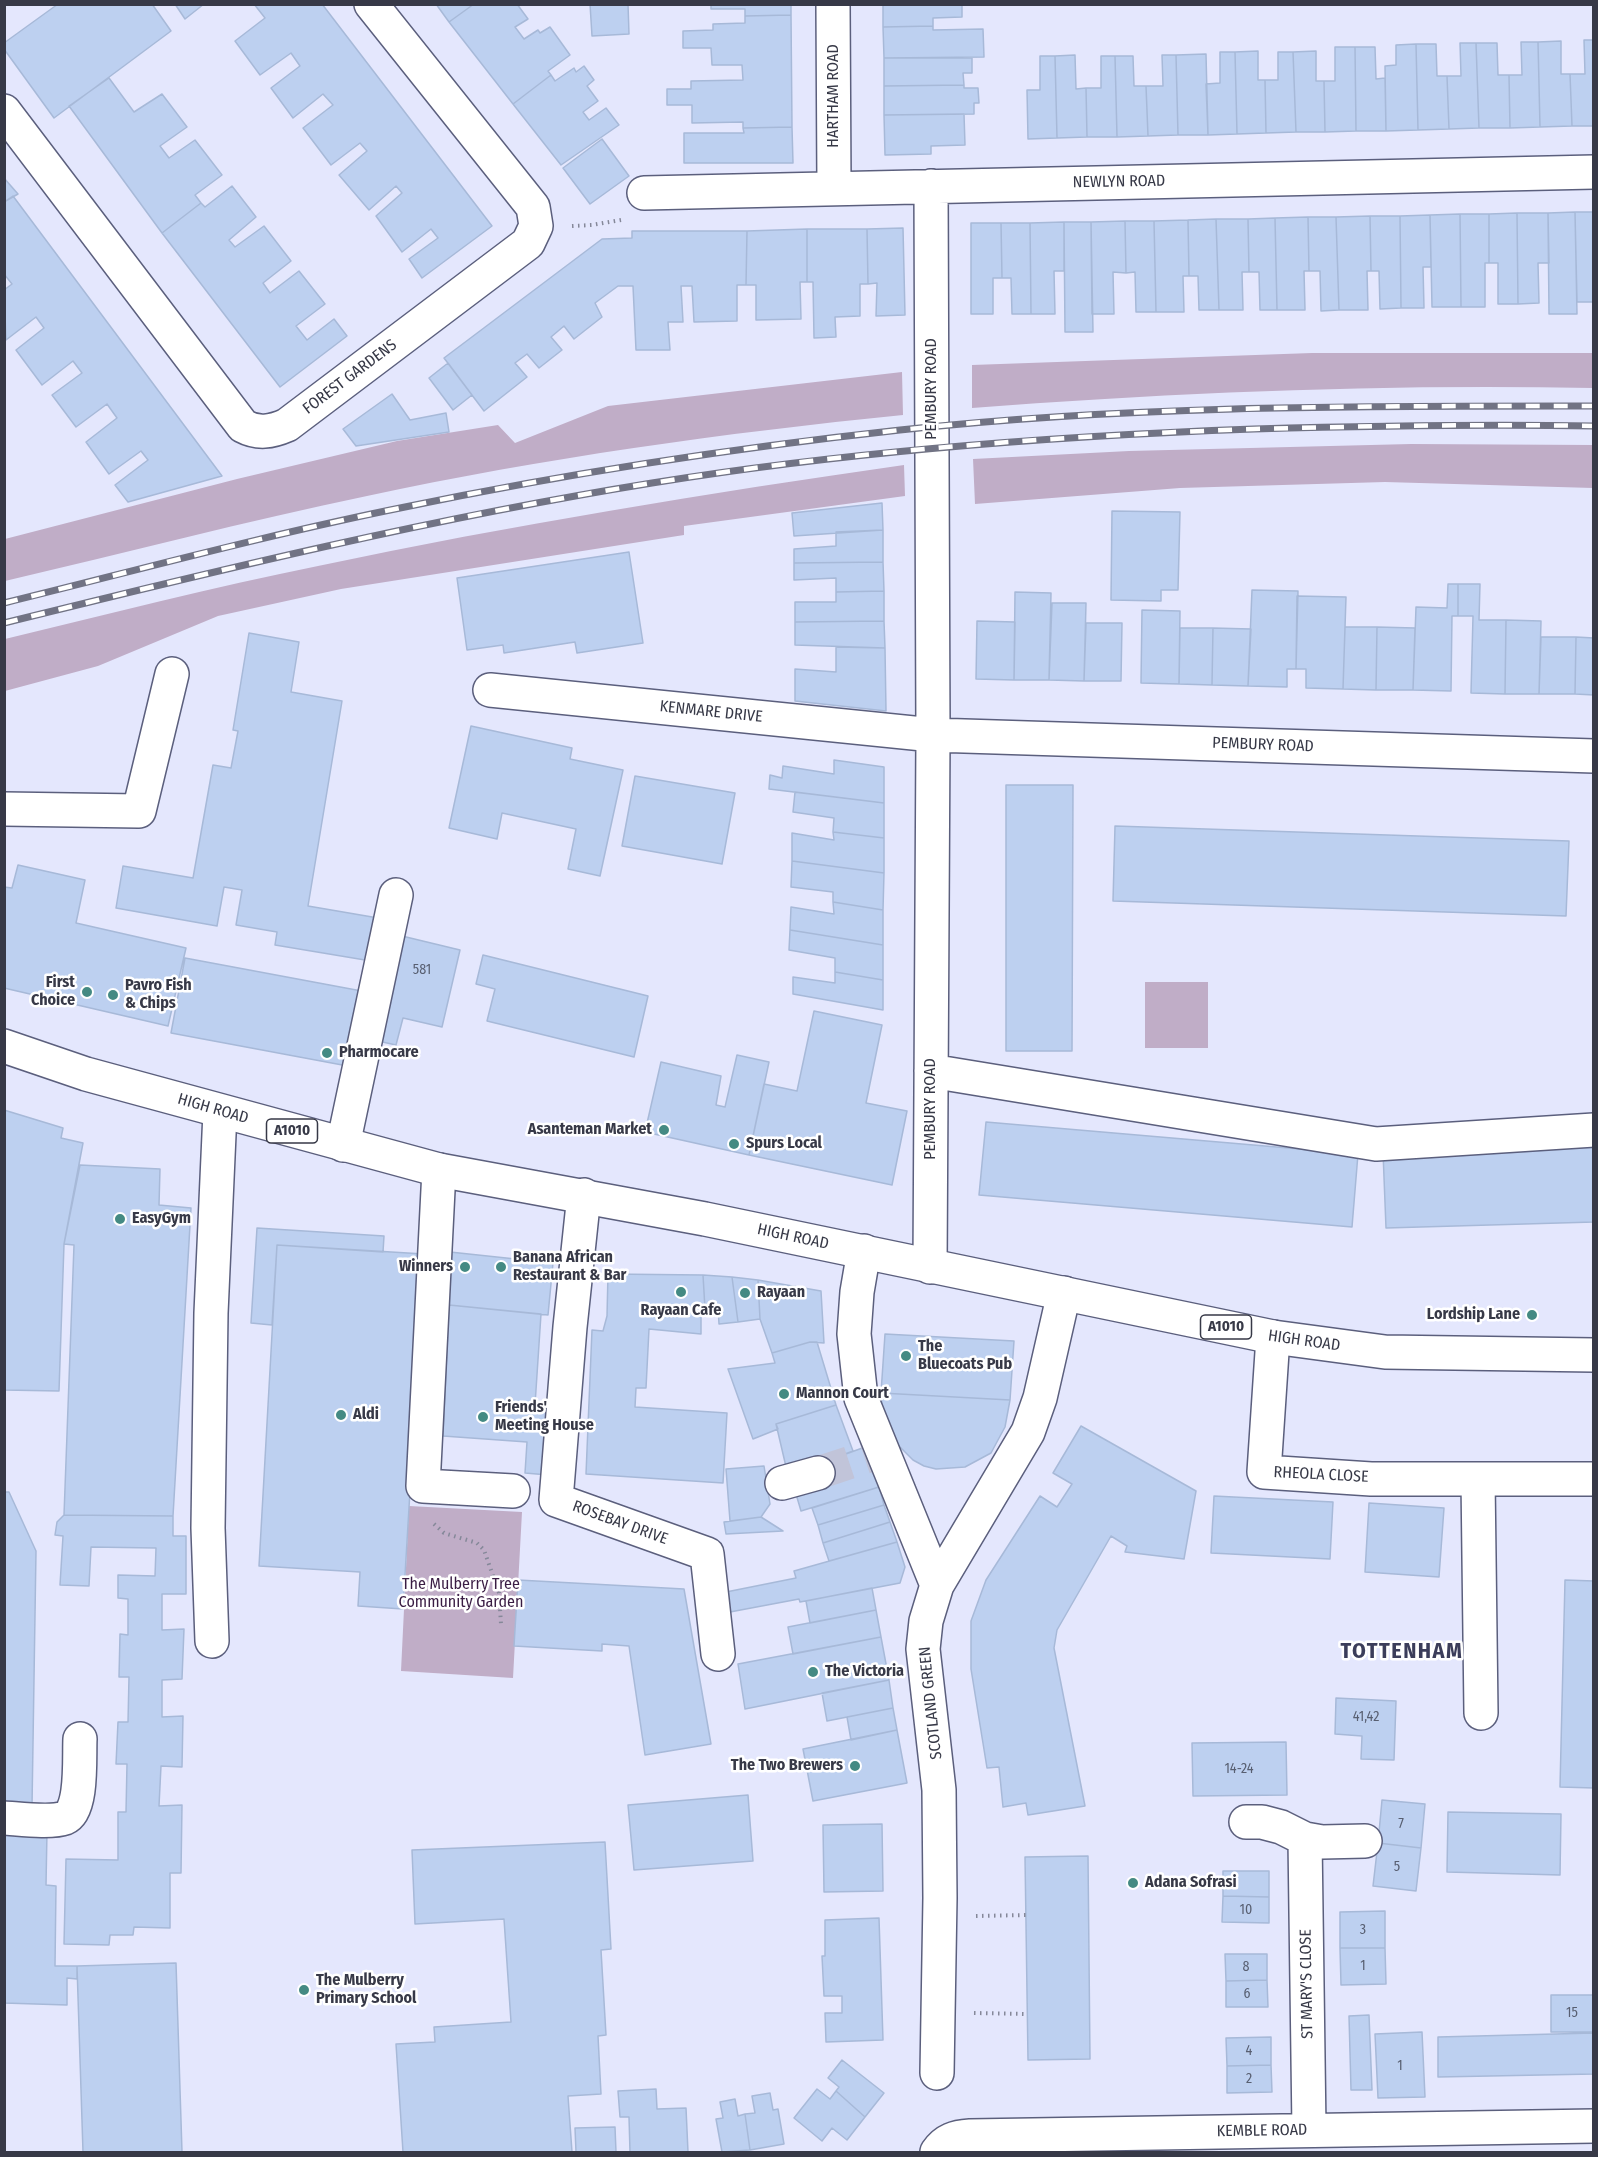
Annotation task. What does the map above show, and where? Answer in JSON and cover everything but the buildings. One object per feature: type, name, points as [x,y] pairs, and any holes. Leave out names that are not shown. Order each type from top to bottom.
[{"type":"street","points":[[370,4],[533,207],[536,226]]},
{"type":"street","name":"HARTHAM ROAD","points":[[833,4],[834,188]]},
{"type":"street","name":"FOREST GARDENS","points":[[4,111],[243,426],[253,432],[265,432],[287,425],[528,243],[536,226]]},
{"type":"street","name":"NEWLYN ROAD","points":[[644,193],[1593,172]]},
{"type":"street","name":"PEMBURY ROAD","points":[[930,1267],[933,735],[931,186]]},
{"type":"street","points":[[4,809],[140,811],[172,674]]},
{"type":"street","name":"KENMARE DRIVE","points":[[490,690],[933,735]]},
{"type":"street","name":"PEMBURY ROAD","points":[[933,735],[1593,756]]},
{"type":"street","points":[[343,1145],[396,895]]},
{"type":"street","name":"HIGH ROAD","points":[[4,1046],[86,1074],[439,1170],[584,1195],[864,1251],[930,1267],[1273,1337],[1385,1352],[1593,1355]]},
{"type":"street","points":[[931,1071],[1376,1144],[1593,1130]]},
{"type":"street","points":[[212,1641],[208,1528],[211,1313],[220,1112]]},
{"type":"street","points":[[439,1170],[423,1486],[513,1491]]},
{"type":"street","name":"ROSEBAY DRIVE","points":[[584,1195],[570,1327],[556,1500],[707,1554],[718,1654]]},
{"type":"street","points":[[864,1251],[857,1292],[854,1334],[861,1398],[876,1453],[937,1585]]},
{"type":"street","name":"SCOTLAND GREEN","points":[[937,2073],[940,1916],[939,1791],[923,1649],[926,1621],[937,1585],[1028,1432],[1040,1398],[1064,1293]]},
{"type":"street","name":"RHEOLA CLOSE","points":[[1273,1337],[1264,1472],[1371,1479],[1593,1479]]},
{"type":"street","points":[[782,1484],[818,1473]]},
{"type":"street","points":[[1478,1479],[1481,1713]]},
{"type":"street","points":[[4,1818],[56,1819],[66,1817],[73,1812],[78,1790],[80,1739]]},
{"type":"street","points":[[1246,1822],[1262,1822],[1281,1827],[1305,1839],[1322,1842],[1365,1841]]},
{"type":"street","name":"ST MARY'S CLOSE","points":[[1305,1839],[1309,2130]]},
{"type":"street","name":"KEMBLE ROAD","points":[[937,2152],[942,2144],[955,2137],[970,2136],[1593,2126]]},
{"type":"path","points":[[536,226],[592,225],[640,216],[644,193]]},
{"type":"path","points":[[423,1486],[422,1506],[428,1520],[444,1533],[477,1543],[484,1550],[499,1593],[501,1624]]},
{"type":"path","points":[[940,1916],[1026,1915]]},
{"type":"path","points":[[938,2013],[1028,2014]]},
{"type":"green space","points":[[1312,353],[1593,353],[1593,388],[1360,388],[1127,398],[972,408],[972,365]]},
{"type":"green space","points":[[902,372],[903,415],[634,448],[433,482],[231,526],[5,581],[5,539],[237,479],[397,441],[498,425],[515,443],[608,406]]},
{"type":"green space","points":[[1411,444],[1593,445],[1593,488],[1385,482],[1180,488],[975,504],[973,459],[1129,451]]},
{"type":"green space","points":[[904,465],[905,496],[684,526],[684,535],[341,589],[218,616],[98,666],[5,691],[5,639],[239,583],[391,551],[684,498]]},
{"type":"green space","points":[[1145,982],[1208,982],[1208,1048],[1145,1048]]},
{"type":"green space","name":"The Mulberry Tree Community Garden","points":[[409,1506],[522,1512],[513,1678],[401,1671]]},
{"type":"tunnel","points":[[818,1473],[869,1456]]},
{"type":"railway","points":[[4,603],[304,529],[467,495],[652,462],[838,437],[986,422],[1159,411],[1333,407],[1594,406]]},
{"type":"railway","points":[[4,623],[246,565],[489,512],[652,483],[802,462],[1027,441],[1178,432],[1381,426],[1594,426]]},
{"type":"place","name":"First Choice","points":[[87,992]]},
{"type":"place","name":"Pavro Fish & Chips","points":[[113,995]]},
{"type":"place","name":"Pharmocare","points":[[327,1053]]},
{"type":"place","name":"Asanteman Market","points":[[664,1130]]},
{"type":"place","name":"Spurs Local","points":[[734,1144]]},
{"type":"place","name":"EasyGym","points":[[120,1219]]},
{"type":"place","name":"Winners","points":[[465,1267]]},
{"type":"place","name":"Banana African Restaurant & Bar","points":[[501,1267]]},
{"type":"place","name":"Rayaan Cafe","points":[[681,1292]]},
{"type":"place","name":"Rayaan","points":[[745,1293]]},
{"type":"place","name":"Lordship Lane","points":[[1532,1315]]},
{"type":"place","name":"The Bluecoats Pub","points":[[906,1356]]},
{"type":"place","name":"Mannon Court","points":[[784,1394]]},
{"type":"place","name":"Aldi","points":[[341,1415]]},
{"type":"place","name":"Friends' Meeting House","points":[[483,1417]]},
{"type":"place","name":"The Victoria","points":[[813,1672]]},
{"type":"place","name":"The Two Brewers","points":[[855,1766]]},
{"type":"place","name":"Adana Sofrasi","points":[[1133,1883]]},
{"type":"place","name":"The Mulberry Primary School","points":[[304,1990]]},
{"type":"district","name":"TOTTENHAM","points":[[1402,1652]]}]
